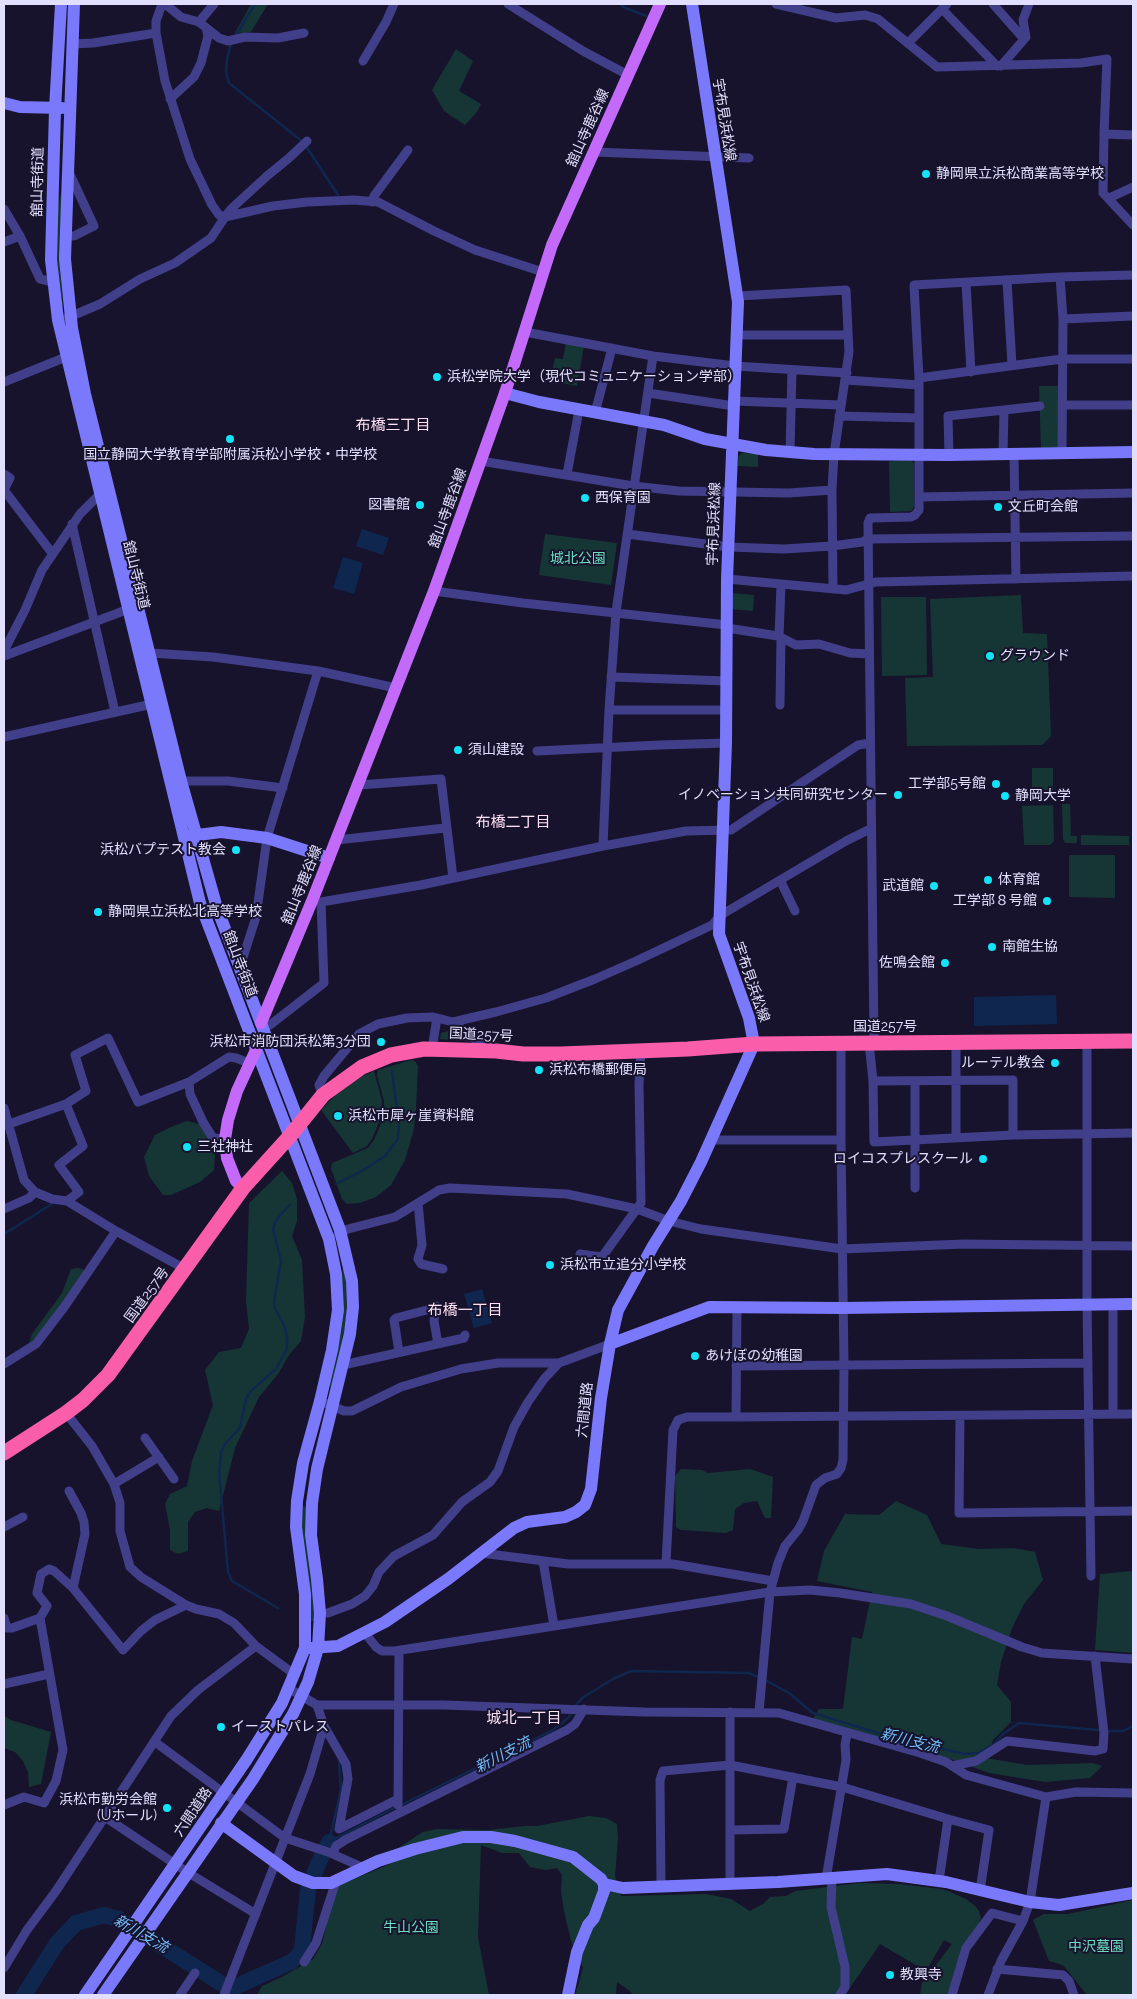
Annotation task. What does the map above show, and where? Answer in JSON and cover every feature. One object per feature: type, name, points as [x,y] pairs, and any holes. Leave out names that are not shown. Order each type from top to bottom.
[{"type":"highway","name":"国道257号","points":[[4,1453],[66,1413],[83,1400],[108,1375],[243,1188],[290,1136],[323,1095],[362,1066],[391,1055],[432,1049],[524,1054],[640,1051],[754,1044],[1133,1041]]},
{"type":"main road","name":"舘山寺鹿谷線","points":[[266,1024],[317,901],[329,858],[434,591],[505,393],[552,245],[660,4]]},
{"type":"main road","points":[[243,1188],[236,1181],[227,1158],[225,1139],[228,1120],[237,1091],[256,1050]]},
{"type":"street","name":"舘山寺街道","points":[[61,4],[55,109],[51,260],[53,282],[85,394],[134,607],[152,704],[200,903],[329,1240],[336,1274],[338,1310],[332,1350],[303,1463],[296,1513],[298,1552],[311,1648]]},
{"type":"street","name":"舘山寺街道","points":[[74,4],[65,259],[64,319],[66,357],[100,494],[150,653],[181,781],[217,908],[240,967],[266,1024],[299,1123],[341,1232],[352,1281],[353,1307],[350,1334],[317,1469],[312,1503],[311,1535],[320,1613],[311,1648]]},
{"type":"street","points":[[304,32],[278,38],[228,41],[219,38],[202,25],[180,17],[164,4],[156,21],[156,33],[170,99],[190,159],[212,205],[219,215],[225,217],[273,206],[307,202],[354,200],[378,202],[475,250],[543,272]]},
{"type":"street","points":[[202,25],[214,4]]},
{"type":"street","points":[[363,61],[386,22],[394,4]]},
{"type":"street","points":[[508,4],[583,51],[628,76]]},
{"type":"street","name":"宇布見浜松線","points":[[692,4],[738,296],[738,335],[735,366],[727,580],[727,710],[720,936],[749,1018],[754,1044]]},
{"type":"street","points":[[776,4],[836,18],[865,15],[878,19],[937,67],[1081,63],[1107,59],[1103,193],[1133,225]]},
{"type":"street","points":[[993,4],[1024,39]]},
{"type":"street","points":[[999,66],[1026,37],[1023,20],[1029,4]]},
{"type":"street","points":[[908,43],[944,6],[999,66]]},
{"type":"street","points":[[170,99],[194,77],[201,63],[208,36],[202,25]]},
{"type":"street","points":[[73,44],[93,43],[156,33]]},
{"type":"street","points":[[4,103],[20,107],[70,108]]},
{"type":"street","points":[[1104,134],[1133,135]]},
{"type":"street","points":[[64,319],[100,304],[140,278],[175,263],[211,238],[231,209],[306,143]]},
{"type":"street","points":[[372,202],[374,196],[408,150]]},
{"type":"street","points":[[594,152],[749,158]]},
{"type":"street","points":[[66,236],[74,236],[94,226],[68,170]]},
{"type":"street","points":[[1108,198],[1133,187]]},
{"type":"street","points":[[4,209],[20,236],[40,279],[53,282]]},
{"type":"street","points":[[4,242],[20,236]]},
{"type":"street","points":[[1133,275],[1060,277],[914,286],[919,382],[919,510],[915,515],[870,518],[868,523],[871,1042],[874,1142],[1013,1135],[1133,1133]]},
{"type":"street","points":[[1060,277],[1063,319],[1062,452]]},
{"type":"street","points":[[1007,281],[1012,365]]},
{"type":"street","points":[[966,283],[971,372]]},
{"type":"street","points":[[738,296],[846,290],[847,377],[839,416],[832,490],[833,589]]},
{"type":"street","points":[[1063,319],[1133,316]]},
{"type":"street","points":[[525,332],[653,356],[847,377],[919,382],[1012,365],[1062,360],[1133,359]]},
{"type":"street","points":[[738,335],[848,335]]},
{"type":"street","points":[[595,413],[612,348]]},
{"type":"street","points":[[603,846],[609,710],[616,612],[653,356]]},
{"type":"street","points":[[4,382],[66,357]]},
{"type":"street","points":[[790,453],[792,370]]},
{"type":"street","points":[[505,393],[579,410],[644,421],[733,445],[790,453],[949,455],[1133,452]]},
{"type":"street","points":[[648,393],[734,404],[790,403],[841,405]]},
{"type":"street","points":[[1062,406],[1133,405]]},
{"type":"street","points":[[949,455],[948,416],[1040,406]]},
{"type":"street","points":[[567,474],[579,410]]},
{"type":"street","points":[[1004,410],[1015,495],[1016,579]]},
{"type":"street","points":[[839,416],[919,418]]},
{"type":"street","points":[[480,461],[633,486],[730,493],[789,493],[832,490]]},
{"type":"street","points":[[4,474],[10,478],[4,490],[52,553]]},
{"type":"street","points":[[920,498],[1133,492]]},
{"type":"street","points":[[4,651],[25,610],[42,570],[52,553],[80,514],[100,494]]},
{"type":"street","points":[[72,524],[115,712]]},
{"type":"street","points":[[627,534],[728,548],[784,549],[832,546],[862,542],[868,539],[1133,536]]},
{"type":"street","points":[[727,580],[846,590],[876,582],[1133,576]]},
{"type":"street","points":[[780,705],[781,584]]},
{"type":"street","points":[[434,591],[727,627],[780,638],[796,645],[820,644],[850,653],[869,654]]},
{"type":"street","points":[[4,656],[134,607]]},
{"type":"street","points":[[150,653],[212,657],[318,671],[396,688]]},
{"type":"street","points":[[240,967],[256,917],[267,838],[318,671]]},
{"type":"street","points":[[611,677],[727,681]]},
{"type":"street","points":[[4,737],[152,704]]},
{"type":"street","points":[[609,710],[727,710]]},
{"type":"street","points":[[537,751],[726,743]]},
{"type":"street","points":[[266,1024],[324,983],[317,901],[453,878],[603,846],[686,832],[731,830],[858,745],[870,743]]},
{"type":"street","points":[[359,785],[441,779],[445,828],[453,878]]},
{"type":"street","points":[[181,781],[228,781],[283,788]]},
{"type":"street","points":[[336,840],[445,828]]},
{"type":"street","points":[[453,1022],[533,1002],[595,979],[712,924],[721,915],[854,836],[870,829]]},
{"type":"street","points":[[183,837],[221,832],[267,838],[329,858]]},
{"type":"street","points":[[780,880],[795,911]]},
{"type":"street","points":[[323,1095],[319,1085],[324,1076],[359,1034],[378,1024],[407,1018],[437,1018],[453,1022],[473,1038],[496,1051]]},
{"type":"street","points":[[432,1049],[437,1018]]},
{"type":"street","points":[[9,1124],[66,1104],[86,1091],[75,1055],[108,1038],[138,1102],[189,1082],[229,1057],[249,1063]]},
{"type":"street","points":[[1087,1042],[1087,1304],[1091,1576]]},
{"type":"street","points":[[760,1712],[770,1592],[782,1552],[803,1521],[816,1485],[825,1478],[837,1474],[842,1468],[844,1365],[840,1140],[842,1043]]},
{"type":"street","points":[[956,1043],[956,1138]]},
{"type":"street","name":"六間道路","points":[[311,1648],[338,1646],[385,1622],[448,1579],[514,1528],[527,1522],[565,1517],[585,1505],[590,1489],[601,1398],[618,1310],[681,1201],[712,1140],[754,1044]]},
{"type":"street","points":[[580,1254],[602,1258],[642,1203],[640,1051]]},
{"type":"street","points":[[873,1081],[1012,1080],[1013,1135]]},
{"type":"street","points":[[915,1081],[915,1188]]},
{"type":"street","points":[[189,1082],[190,1094],[213,1138],[225,1139]]},
{"type":"street","points":[[66,1104],[83,1146],[60,1165],[79,1192],[67,1201]]},
{"type":"street","points":[[4,1108],[24,1180],[35,1192],[52,1199],[67,1201],[116,1231],[185,1269]]},
{"type":"street","points":[[712,1140],[840,1140]]},
{"type":"street","points":[[329,1240],[348,1229],[395,1217],[440,1190],[450,1188],[567,1194],[637,1209],[669,1221],[701,1229],[758,1239],[842,1249],[1030,1243],[1133,1246]]},
{"type":"street","points":[[4,1209],[29,1198],[35,1192]]},
{"type":"street","points":[[418,1203],[422,1245],[418,1259],[421,1264],[443,1269]]},
{"type":"street","points":[[4,1364],[36,1344],[65,1306],[116,1231]]},
{"type":"street","points":[[1113,1304],[1113,1414]]},
{"type":"street","points":[[320,1402],[344,1411],[352,1411],[401,1387],[461,1369],[498,1363],[559,1363],[709,1307],[842,1308],[1133,1304]]},
{"type":"street","points":[[436,1306],[434,1321],[438,1344]]},
{"type":"street","points":[[736,1417],[737,1307]]},
{"type":"street","points":[[399,1352],[394,1320],[427,1310]]},
{"type":"street","points":[[343,1365],[464,1338],[465,1335]]},
{"type":"street","points":[[320,1613],[328,1613],[352,1604],[365,1596],[373,1586],[379,1572],[394,1556],[433,1534],[462,1502],[490,1482],[498,1471],[514,1427],[528,1402],[544,1379],[559,1363]]},
{"type":"street","points":[[736,1366],[1088,1363]]},
{"type":"street","points":[[66,1413],[92,1446],[114,1484],[120,1503],[120,1531],[130,1567],[142,1577],[186,1604],[196,1609],[219,1614],[234,1623],[256,1646],[294,1674]]},
{"type":"street","points":[[666,1563],[673,1430],[678,1420],[687,1417],[1133,1414]]},
{"type":"street","points":[[960,1416],[960,1513],[1133,1511]]},
{"type":"street","points":[[145,1438],[174,1479]]},
{"type":"street","points":[[114,1484],[159,1457]]},
{"type":"street","points":[[69,1491],[81,1513],[85,1534],[73,1588]]},
{"type":"street","points":[[4,1527],[23,1517]]},
{"type":"street","points":[[481,1553],[568,1564],[666,1563],[773,1581]]},
{"type":"street","points":[[543,1561],[554,1626]]},
{"type":"street","points":[[4,1805],[24,1797],[44,1804],[56,1781],[63,1750],[40,1618],[47,1606],[37,1593],[41,1574],[49,1569],[54,1571],[73,1588],[123,1650],[141,1631],[155,1620],[186,1604]]},
{"type":"street","points":[[365,1633],[376,1647],[382,1651],[398,1651],[770,1592],[793,1590],[825,1591],[911,1604],[962,1621],[1042,1653],[1133,1660]]},
{"type":"street","points":[[4,1618],[7,1628],[12,1628],[40,1618]]},
{"type":"street","points":[[4,1968],[27,1930],[106,1817],[171,1716],[188,1699],[256,1646]]},
{"type":"street","name":"六間道路","points":[[85,1995],[223,1794],[282,1703],[294,1674],[311,1648]]},
{"type":"street","name":"六間道路","points":[[103,1995],[278,1740],[302,1696],[311,1648]]},
{"type":"street","points":[[398,1651],[398,1807]]},
{"type":"street","points":[[952,1766],[976,1761],[1007,1741],[1095,1751],[1104,1748],[1095,1656]]},
{"type":"street","points":[[4,1684],[49,1674]]},
{"type":"street","points":[[288,1688],[317,1705],[577,1708],[644,1712],[779,1713],[796,1716],[847,1734],[946,1762],[966,1775],[1046,1797],[1076,1792],[1133,1793]]},
{"type":"street","points":[[317,1705],[324,1726],[346,1764],[348,1779],[339,1829],[398,1807],[566,1730],[575,1724],[577,1708]]},
{"type":"street","points":[[730,1712],[730,1883]]},
{"type":"street","points":[[225,1993],[310,1774],[324,1726]]},
{"type":"street","points":[[840,1995],[845,1987],[845,1967],[831,1907],[829,1879],[842,1787],[847,1734]]},
{"type":"street","points":[[155,1742],[285,1838],[327,1852],[364,1868]]},
{"type":"street","points":[[661,1886],[660,1780],[663,1771],[730,1765],[842,1787],[990,1830],[980,1891]]},
{"type":"street","points":[[730,1830],[784,1829],[793,1777]]},
{"type":"street","points":[[988,1995],[997,1969],[1011,1939],[1023,1921],[1030,1902],[1046,1797]]},
{"type":"street","points":[[327,1852],[398,1807]]},
{"type":"street","points":[[106,1817],[188,1872],[256,1914]]},
{"type":"street","points":[[938,1881],[948,1819]]},
{"type":"street","points":[[221,1823],[294,1876],[310,1882],[330,1883],[378,1861],[463,1837],[491,1837],[544,1848],[573,1857],[592,1871],[604,1884],[623,1888],[829,1879],[887,1874],[938,1881],[1030,1902],[1059,1905],[1133,1894]]},
{"type":"street","points":[[304,1962],[316,1943],[336,1881]]},
{"type":"street","points":[[568,1995],[577,1952],[603,1896],[604,1884]]},
{"type":"street","points":[[952,1995],[966,1948],[992,1913],[1023,1921]]},
{"type":"street","points":[[997,1969],[1062,1975],[1069,1981],[1074,1995]]},
{"type":"street","points":[[180,1995],[195,1973]]},
{"type":"green space","points":[[251,4],[268,4],[251,32],[235,33]]},
{"type":"green space","points":[[456,49],[473,61],[459,91],[481,104],[477,112],[465,125],[444,111],[432,90]]},
{"type":"green space","points":[[63,145],[60,268],[63,306],[60,304],[56,264],[57,212],[61,193]]},
{"type":"green space","points":[[566,342],[584,346],[577,386],[550,381],[555,358],[563,359]]},
{"type":"green space","points":[[1039,386],[1059,386],[1059,448],[1041,449]]},
{"type":"green space","points":[[742,453],[758,454],[758,467],[738,466],[738,457]]},
{"type":"green space","points":[[911,460],[914,463],[914,507],[911,511],[890,512],[889,461]]},
{"type":"green space","name":"城北公園","points":[[545,534],[617,543],[611,585],[539,575]]},
{"type":"green space","points":[[732,593],[754,595],[753,611],[730,609]]},
{"type":"green space","name":"グラウンド","points":[[1021,595],[1023,633],[1047,634],[1051,736],[1042,745],[907,746],[905,678],[933,677],[930,599]]},
{"type":"green space","points":[[881,597],[926,597],[927,675],[882,676]]},
{"type":"green space","points":[[1032,768],[1053,768],[1053,796],[1032,796]]},
{"type":"green space","points":[[1062,804],[1070,804],[1071,836],[1077,836],[1077,843],[1065,843],[1063,839]]},
{"type":"green space","points":[[1053,805],[1054,841],[1050,845],[1024,845],[1022,806]]},
{"type":"green space","points":[[1081,835],[1129,836],[1129,845],[1081,845]]},
{"type":"green space","points":[[1069,855],[1115,855],[1115,898],[1069,897]]},
{"type":"green space","points":[[451,1030],[474,1042],[440,1039],[441,1033]]},
{"type":"green space","points":[[411,1060],[415,1061],[418,1066],[416,1109],[414,1129],[405,1160],[391,1185],[376,1197],[360,1203],[347,1204],[342,1199],[331,1169],[332,1163],[368,1148],[374,1140],[381,1124],[384,1109],[384,1101],[377,1075],[378,1070]]},
{"type":"green space","points":[[374,1071],[382,1101],[381,1117],[367,1146],[353,1153],[321,1110],[337,1094],[361,1077]]},
{"type":"green space","points":[[187,1121],[199,1124],[212,1141],[215,1153],[214,1170],[200,1182],[171,1195],[163,1195],[149,1176],[144,1157],[155,1135]]},
{"type":"green space","points":[[282,1171],[292,1183],[297,1199],[297,1221],[292,1236],[302,1260],[305,1317],[301,1341],[259,1397],[235,1448],[219,1511],[207,1508],[195,1512],[188,1522],[188,1551],[178,1554],[170,1550],[170,1530],[165,1504],[170,1494],[187,1486],[192,1461],[213,1405],[205,1370],[219,1352],[241,1348],[249,1329],[246,1301],[249,1203]]},
{"type":"green space","points":[[344,1259],[347,1326],[331,1387],[329,1386]]},
{"type":"green space","points":[[71,1269],[85,1270],[57,1312],[28,1346],[32,1334],[62,1293]]},
{"type":"green space","points":[[681,1469],[702,1470],[708,1473],[750,1469],[773,1477],[771,1518],[765,1518],[757,1501],[744,1503],[735,1509],[733,1530],[726,1533],[681,1530],[676,1527],[675,1476]]},
{"type":"green space","points":[[896,1501],[927,1515],[941,1544],[979,1549],[1014,1548],[1035,1552],[1043,1580],[1024,1604],[1012,1628],[1001,1662],[997,1685],[1011,1702],[1011,1722],[993,1740],[986,1758],[1027,1765],[1093,1763],[1102,1766],[1090,1778],[1045,1782],[989,1773],[945,1757],[813,1719],[819,1709],[843,1709],[852,1637],[862,1639],[872,1592],[817,1581],[824,1551],[845,1514],[879,1515]]},
{"type":"green space","points":[[304,1506],[307,1509],[315,1621],[310,1621],[300,1526]]},
{"type":"green space","points":[[1133,1571],[1133,1653],[1095,1650],[1100,1574]]},
{"type":"green space","points":[[4,1716],[11,1720],[51,1732],[41,1784],[29,1787],[28,1772],[23,1761],[15,1752],[4,1748]]},
{"type":"green space","name":"牛山公園","points":[[589,1816],[606,1818],[617,1824],[618,1838],[615,1876],[621,1896],[706,1894],[731,1899],[750,1911],[763,1904],[770,1897],[786,1896],[795,1891],[860,1883],[901,1884],[948,1891],[966,1899],[975,1906],[981,1918],[949,1995],[920,1995],[922,1983],[952,1944],[944,1940],[926,1971],[880,1944],[845,1995],[633,1995],[617,1982],[616,1995],[575,1995],[583,1968],[571,1941],[564,1911],[561,1891],[562,1875],[557,1868],[546,1870],[530,1867],[519,1853],[502,1853],[481,1845],[478,1937],[489,1995],[257,1995],[262,1986],[313,1959],[322,1944],[335,1887],[397,1861],[398,1848],[423,1832],[437,1829],[489,1830],[537,1826]]},
{"type":"green space","name":"中沢墓園","points":[[1133,1900],[1133,1995],[1087,1995],[1063,1965],[1049,1961],[1033,1920],[1044,1914],[1068,1914]]},
{"type":"water","points":[[362,529],[389,538],[383,555],[356,546]]},
{"type":"water","points":[[343,557],[363,563],[354,594],[333,588]]},
{"type":"water","points":[[1056,995],[1057,1024],[974,1026],[974,997]]},
{"type":"water","points":[[482,1289],[492,1323],[474,1328],[464,1294]]},
{"type":"waterway","points":[[235,37],[255,4]]},
{"type":"waterway","points":[[620,4],[625,8],[647,16]]},
{"type":"waterway","points":[[231,44],[226,72],[229,83],[303,142]]},
{"type":"waterway","points":[[306,146],[338,195]]},
{"type":"waterway","points":[[336,1184],[362,1171],[385,1156],[398,1139],[399,1125],[392,1071]]},
{"type":"waterway","points":[[4,1234],[52,1204]]},
{"type":"waterway","points":[[278,1608],[232,1581],[228,1572],[219,1472],[221,1453],[224,1445],[240,1428],[246,1399],[251,1391],[276,1369],[287,1349],[285,1327],[275,1308],[274,1301],[281,1261],[273,1229],[276,1220],[290,1205]]},
{"type":"waterway","name":"新川支流","points":[[575,1706],[582,1698],[613,1679],[631,1671],[749,1673],[760,1678]]},
{"type":"waterway","name":"新川支流","points":[[765,1680],[789,1693],[813,1713],[891,1737],[965,1754],[978,1753],[995,1743],[1003,1734],[1019,1723],[1109,1731],[1123,1731],[1133,1726]]},
{"type":"waterway","name":"新川支流","points":[[401,1805],[551,1731],[569,1717],[572,1711]]},
{"type":"waterway","points":[[329,1842],[341,1790],[339,1760]]},
{"type":"waterway","name":"新川支流","points":[[329,1842],[396,1807]]},
{"type":"waterway","name":"新川支流","points":[[24,1995],[57,1943],[76,1923],[104,1915],[119,1919],[230,1989],[291,1962],[299,1955],[302,1949],[308,1889],[329,1842]]},
{"type":"place","name":"静岡県立浜松商業高等学校","points":[[926,174]]},
{"type":"place","name":"浜松学院大学（現代コミュニケーション学部）","points":[[437,377]]},
{"type":"place","name":"国立静岡大学教育学部附属浜松小学校・中学校","points":[[230,439]]},
{"type":"place","name":"西保育園","points":[[585,498]]},
{"type":"place","name":"図書館","points":[[420,505]]},
{"type":"place","name":"文丘町会館","points":[[998,507]]},
{"type":"place","name":"グラウンド","points":[[990,656]]},
{"type":"place","name":"須山建設","points":[[458,750]]},
{"type":"place","name":"工学部5号館","points":[[996,784]]},
{"type":"place","name":"イノベーション共同研究センター","points":[[898,795]]},
{"type":"place","name":"静岡大学","points":[[1005,796]]},
{"type":"place","name":"浜松バプテスト教会","points":[[236,850]]},
{"type":"place","name":"体育館","points":[[988,880]]},
{"type":"place","name":"武道館","points":[[934,886]]},
{"type":"place","name":"工学部８号館","points":[[1047,901]]},
{"type":"place","name":"静岡県立浜松北高等学校","points":[[98,912]]},
{"type":"place","name":"南館生協","points":[[992,947]]},
{"type":"place","name":"佐鳴会館","points":[[945,963]]},
{"type":"place","name":"浜松市消防団浜松第3分団","points":[[381,1042]]},
{"type":"place","name":"ルーテル教会","points":[[1055,1063]]},
{"type":"place","name":"浜松布橋郵便局","points":[[539,1070]]},
{"type":"place","name":"浜松市犀ヶ崖資料館","points":[[338,1116]]},
{"type":"place","name":"三社神社","points":[[187,1147]]},
{"type":"place","name":"ロイコスプレスクール","points":[[983,1159]]},
{"type":"place","name":"浜松市立追分小学校","points":[[550,1265]]},
{"type":"place","name":"あけぼの幼稚園","points":[[695,1356]]},
{"type":"place","name":"イーストパレス","points":[[221,1727]]},
{"type":"place","name":"浜松市勤労会館 (Uホール)","points":[[167,1808]]},
{"type":"place","name":"教興寺","points":[[890,1975]]},
{"type":"district","name":"布橋三丁目","points":[[393,425]]},
{"type":"district","name":"布橋二丁目","points":[[513,822]]},
{"type":"district","name":"布橋一丁目","points":[[465,1310]]},
{"type":"district","name":"城北一丁目","points":[[524,1718]]}]
